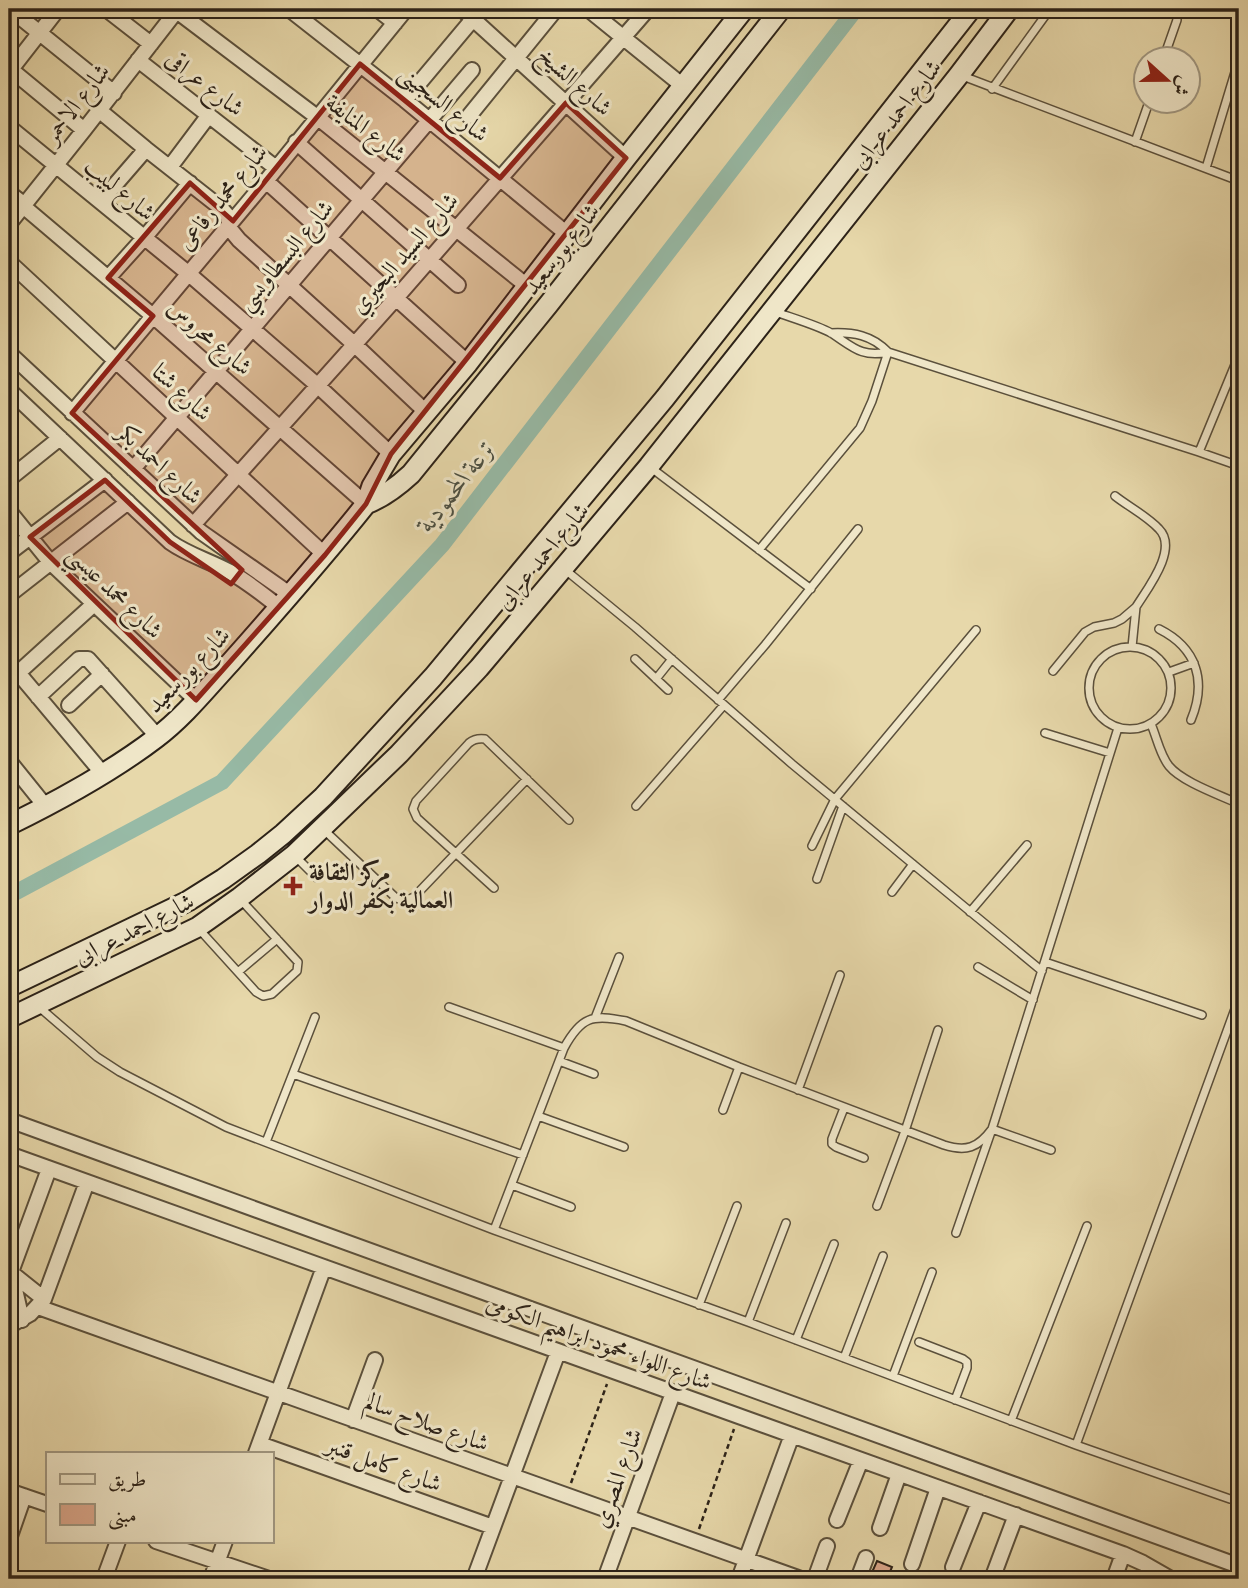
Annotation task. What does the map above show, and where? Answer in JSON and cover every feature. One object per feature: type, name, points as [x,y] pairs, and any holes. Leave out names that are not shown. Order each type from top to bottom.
[{"type":"main road","name":"شارع بورسعيد","points":[[9,825],[104,775],[158,737],[196,700],[286,601],[366,504],[372,486],[391,454],[468,363],[744,9]]},
{"type":"main road","name":"شارع بورسعيد","points":[[366,504],[396,489],[411,474],[557,295],[781,9]]},
{"type":"main road","name":"شارع احمد عرابى","points":[[9,987],[188,901],[284,834],[323,797],[433,677],[665,398],[971,9]]},
{"type":"main road","name":"شارع احمد عرابى","points":[[9,1018],[198,927],[239,898],[323,829],[435,716],[479,668],[649,466],[1009,9]]},
{"type":"street","points":[[10,9],[114,93]]},
{"type":"street","points":[[58,9],[9,70],[85,131]]},
{"type":"street","points":[[106,9],[150,44]]},
{"type":"street","name":"شارع الاحمر","points":[[9,224],[85,131],[176,9]]},
{"type":"street","name":"شارع المنايفة","points":[[176,9],[317,117],[527,286]]},
{"type":"street","name":"شارع السجينى","points":[[292,9],[567,234]]},
{"type":"street","points":[[377,9],[395,23]]},
{"type":"street","name":"شارع محمد رفاعى","points":[[72,414],[406,9]]},
{"type":"street","points":[[470,116],[556,9]]},
{"type":"street","points":[[588,9],[683,86]]},
{"type":"street","name":"شارع السيد البحيري","points":[[189,553],[197,528],[237,475],[396,298],[648,9]]},
{"type":"street","points":[[405,100],[468,14]]},
{"type":"street","name":"شارع الشيخ","points":[[468,14],[626,158]]},
{"type":"street","name":"شارع عراقى","points":[[138,60],[276,168]]},
{"type":"street","name":"شارع البسطاويسي","points":[[133,469],[472,70]]},
{"type":"street","points":[[100,111],[221,208],[228,216],[230,229],[239,240],[426,412]]},
{"type":"street","points":[[170,167],[209,115]]},
{"type":"street","name":"شارع لبيب","points":[[9,127],[189,274],[317,385],[391,454]]},
{"type":"street","points":[[296,142],[457,285]]},
{"type":"street","points":[[101,201],[146,149]]},
{"type":"street","points":[[266,181],[468,363]]},
{"type":"street","points":[[108,278],[190,183]]},
{"type":"street","name":"شارع محروس","points":[[9,192],[366,504]]},
{"type":"street","name":"شارع شتا","points":[[9,262],[325,555]]},
{"type":"street","name":"شارع احمد بكر","points":[[9,353],[197,528],[286,601]]},
{"type":"street","points":[[9,388],[27,371]]},
{"type":"street","name":"شارع احمد بكر","points":[[9,388],[170,542],[286,601]]},
{"type":"street","points":[[9,479],[60,438]]},
{"type":"street","points":[[9,553],[105,480]]},
{"type":"street","points":[[9,596],[128,502]]},
{"type":"street","name":"شارع محمد عيسي","points":[[9,511],[51,562],[196,700]]},
{"type":"street","points":[[208,561],[218,544]]},
{"type":"street","points":[[94,604],[13,667],[104,775]]},
{"type":"street","points":[[38,697],[79,659],[88,659],[158,737]]},
{"type":"street","points":[[69,705],[102,674]]},
{"type":"street","points":[[9,761],[46,807]]},
{"type":"street","points":[[9,1121],[1239,1566]]},
{"type":"street","name":"شارع اللواء محمود ابراهيم الكومى","points":[[10,1158],[87,1182],[1016,1515],[1123,1554],[1171,1579]]},
{"type":"street","points":[[15,1323],[10,1271],[49,1169]]},
{"type":"street","points":[[15,1323],[41,1303],[87,1182]]},
{"type":"street","points":[[258,1449],[324,1267]]},
{"type":"street","name":"شارع صلاح سالم","points":[[10,1271],[41,1303],[278,1393],[801,1579]]},
{"type":"street","points":[[474,1579],[558,1352]]},
{"type":"street","points":[[353,1420],[375,1360]]},
{"type":"street","name":"شارع المصري","points":[[605,1579],[673,1393]]},
{"type":"street","points":[[739,1579],[792,1435]]},
{"type":"street","name":"شارع كامل قنبر","points":[[273,1454],[493,1527]]},
{"type":"street","points":[[837,1520],[861,1460]]},
{"type":"street","points":[[880,1528],[899,1474]]},
{"type":"street","points":[[912,1564],[938,1488]]},
{"type":"street","points":[[9,1491],[46,1504]]},
{"type":"street","points":[[9,1539],[24,1496]]},
{"type":"street","points":[[953,1567],[979,1502]]},
{"type":"street","points":[[992,1579],[1016,1515]]},
{"type":"street","points":[[104,1579],[117,1542]]},
{"type":"street","points":[[159,1542],[270,1579]]},
{"type":"street","points":[[211,1579],[225,1542]]},
{"type":"street","points":[[815,1579],[827,1546]]},
{"type":"street","points":[[1114,1579],[1123,1554]]},
{"type":"street","points":[[858,1579],[866,1558]]},
{"type":"lane","points":[[992,89],[1050,9]]},
{"type":"lane","points":[[1168,46],[1177,20],[1175,9]]},
{"type":"lane","points":[[1206,169],[1239,59]]},
{"type":"lane","points":[[959,75],[1239,181]]},
{"type":"lane","points":[[1135,142],[1144,116]]},
{"type":"lane","points":[[772,311],[831,333],[848,345],[867,353],[888,352]]},
{"type":"lane","points":[[831,333],[858,334],[871,338],[888,352],[1239,466]]},
{"type":"lane","points":[[759,550],[860,428],[888,352]]},
{"type":"lane","points":[[1199,452],[1239,355]]},
{"type":"lane","points":[[649,466],[811,589]]},
{"type":"lane","points":[[1053,671],[1085,632],[1122,620],[1136,607],[1163,561],[1167,548],[1159,529],[1115,496]]},
{"type":"lane","points":[[636,806],[858,529]]},
{"type":"lane","points":[[563,568],[792,764],[1042,971]]},
{"type":"lane","points":[[1132,647],[1136,607]]},
{"type":"lane","points":[[1158,628],[1180,642],[1194,663],[1199,692],[1191,720]]},
{"type":"lane","points":[[812,846],[835,799],[976,629]]},
{"type":"lane","points":[[1124,647],[1142,648],[1158,657],[1169,672],[1172,687],[1170,701],[1163,715],[1151,724],[1135,730],[1118,728],[1102,719],[1092,704],[1089,685],[1094,668],[1106,654],[1124,647]]},
{"type":"lane","points":[[635,659],[668,690]]},
{"type":"lane","points":[[656,678],[672,659]]},
{"type":"lane","points":[[1169,672],[1194,663]]},
{"type":"lane","points":[[1151,724],[1171,769],[1239,804]]},
{"type":"lane","points":[[956,1233],[992,1129],[1118,728]]},
{"type":"lane","points":[[1045,733],[1110,752]]},
{"type":"lane","points":[[494,888],[417,818],[413,809],[416,801],[473,739],[485,739],[569,820]]},
{"type":"lane","points":[[323,829],[400,901],[410,900],[527,779]]},
{"type":"lane","points":[[817,879],[843,806]]},
{"type":"lane","points":[[970,912],[1027,845]]},
{"type":"lane","points":[[294,855],[317,878]]},
{"type":"lane","points":[[892,892],[913,864]]},
{"type":"lane","points":[[198,927],[259,995],[272,994],[297,971],[299,965],[239,898]]},
{"type":"lane","points":[[238,972],[277,939]]},
{"type":"lane","points":[[595,1018],[618,957]]},
{"type":"lane","points":[[1045,962],[1202,1015]]},
{"type":"lane","points":[[978,967],[1033,1000]]},
{"type":"lane","points":[[798,1090],[840,975]]},
{"type":"lane","points":[[1076,1445],[1239,998]]},
{"type":"lane","points":[[35,1004],[97,1057],[120,1072],[226,1127],[494,1230],[1076,1445],[1230,1499]]},
{"type":"lane","points":[[449,1007],[564,1048]]},
{"type":"lane","points":[[266,1142],[315,1017]]},
{"type":"lane","points":[[494,1230],[564,1048],[580,1025],[588,1019],[611,1018],[626,1021],[798,1090],[957,1149],[971,1148],[983,1141],[992,1129]]},
{"type":"lane","points":[[877,1206],[938,1030]]},
{"type":"lane","points":[[559,1061],[594,1074]]},
{"type":"lane","points":[[723,1110],[739,1067]]},
{"type":"lane","points":[[293,1074],[523,1155]]},
{"type":"lane","points":[[845,1108],[832,1144],[864,1158]]},
{"type":"lane","points":[[538,1116],[624,1147]]},
{"type":"lane","points":[[992,1129],[1051,1150]]},
{"type":"lane","points":[[512,1185],[571,1207]]},
{"type":"lane","points":[[699,1305],[737,1206]]},
{"type":"lane","points":[[748,1322],[786,1223]]},
{"type":"lane","points":[[1011,1421],[1087,1226]]},
{"type":"lane","points":[[796,1340],[834,1244]]},
{"type":"lane","points":[[844,1358],[884,1256]]},
{"type":"lane","points":[[893,1376],[933,1272]]},
{"type":"lane","points":[[919,1342],[967,1363],[955,1399]]},
{"type":"path","points":[[566,1496],[612,1371]]},
{"type":"path","points":[[695,1542],[738,1416]]},
{"type":"highlighted area","points":[[360,64],[500,178],[566,103],[626,158],[391,454],[366,504],[325,555],[196,700],[30,537],[105,480],[170,542],[231,584],[242,570],[72,413],[153,316],[108,278],[190,183],[233,221]]},
{"type":"building","points":[[877,1561],[892,1567],[887,1579],[869,1579]]},
{"type":"waterway","name":"ترعة المحمودية","points":[[9,896],[222,782],[442,545],[856,9]]},
{"type":"place","name":"مركز الثقافة العمالية بكفر الدوار","points":[[293,886]]}]
